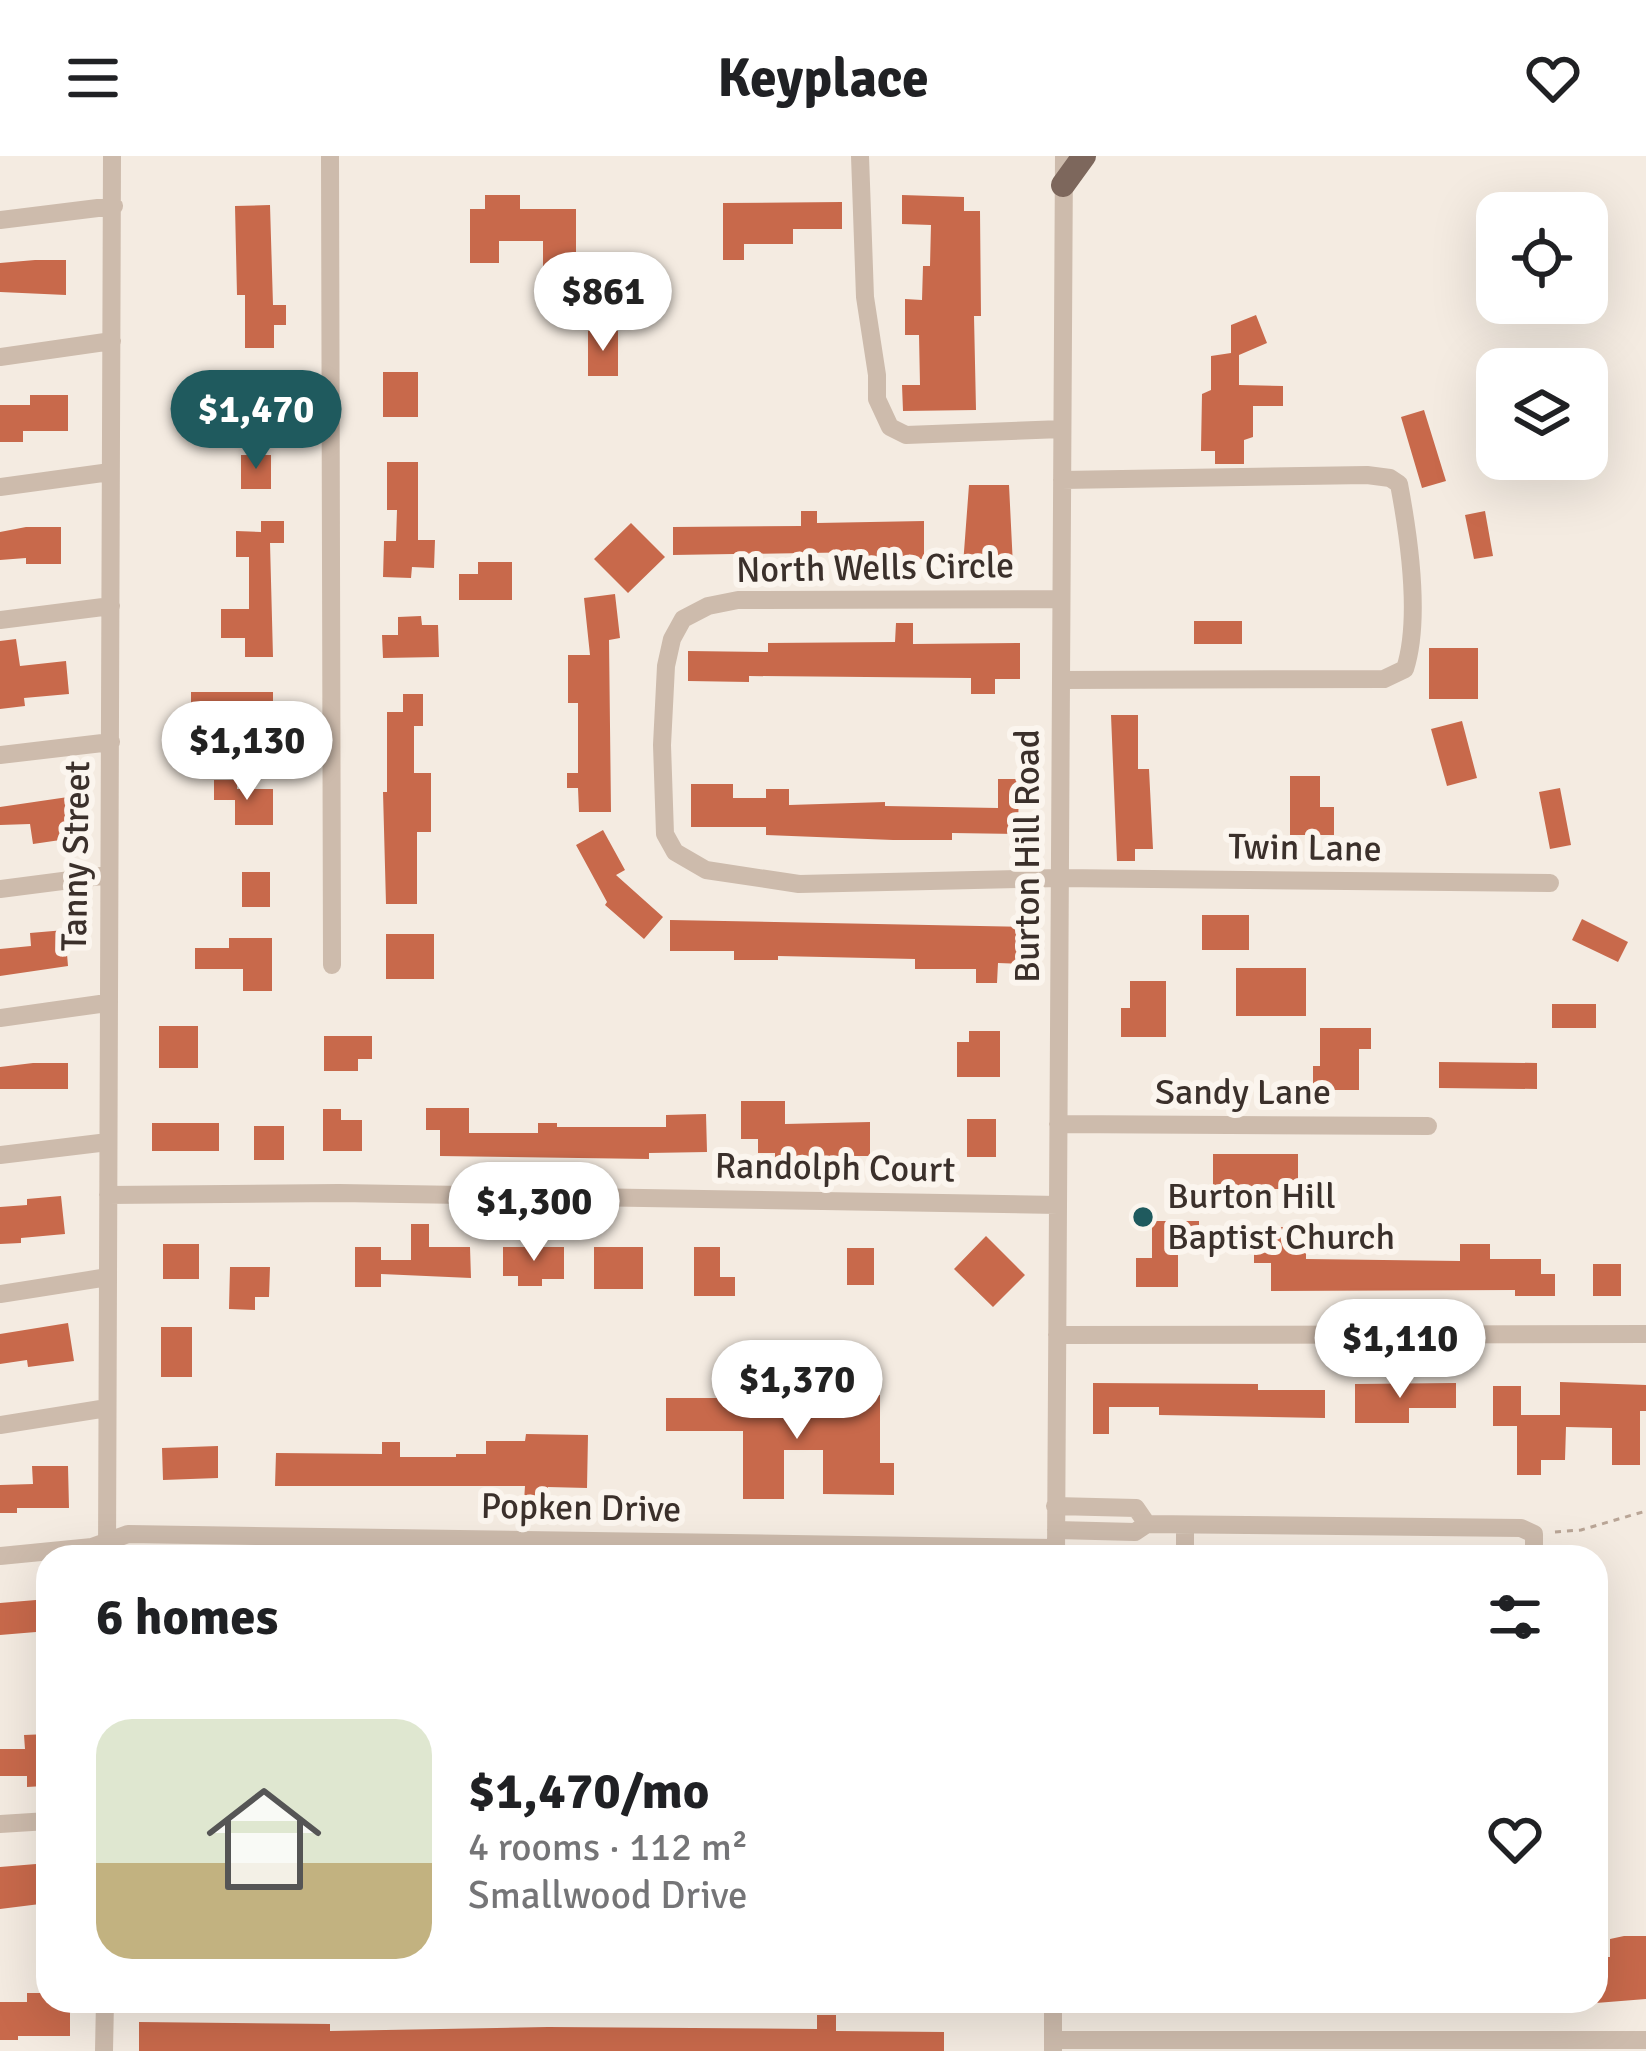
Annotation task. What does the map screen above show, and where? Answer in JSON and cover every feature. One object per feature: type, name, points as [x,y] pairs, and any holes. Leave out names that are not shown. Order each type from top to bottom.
[{"type":"main road","points":[[1063,185],[1084,156]]},
{"type":"street","name":"Tanny Street","points":[[106,1545],[112,156]]},
{"type":"street","points":[[330,156],[332,965]]},
{"type":"street","points":[[860,156],[865,297],[877,399],[890,427],[906,435],[1062,429]]},
{"type":"street","name":"Burton Hill Road","points":[[1056,1545],[1064,156]]},
{"type":"street","points":[[0,220],[114,206]]},
{"type":"street","points":[[0,357],[112,341]]},
{"type":"street","points":[[0,487],[110,472]]},
{"type":"street","points":[[1060,680],[1384,679],[1405,669],[1413,643],[1405,515],[1399,484],[1390,478],[1062,480]]},
{"type":"street","name":"North Wells Circle","points":[[706,870],[675,852],[665,834],[666,667],[671,639],[693,611],[738,600],[1061,599]]},
{"type":"street","points":[[0,620],[111,606]]},
{"type":"street","points":[[0,755],[112,742]]},
{"type":"street","name":"Twin Lane","points":[[706,870],[799,884],[1059,878],[1550,883]]},
{"type":"street","points":[[0,889],[109,875]]},
{"type":"street","points":[[0,1018],[107,1003]]},
{"type":"street","name":"Sandy Lane","points":[[1058,1124],[1428,1126]]},
{"type":"street","points":[[0,1156],[108,1142]]},
{"type":"street","name":"Randolph Court","points":[[108,1195],[339,1193],[1058,1204]]},
{"type":"street","points":[[0,1294],[108,1277]]},
{"type":"street","points":[[1057,1335],[1646,1334]]},
{"type":"street","points":[[0,1425],[107,1408]]},
{"type":"street","points":[[1055,1506],[1136,1508],[1147,1524],[1185,1527],[1521,1528],[1534,1534],[1534,1545]]},
{"type":"street","name":"Popken Drive","points":[[112,1545],[128,1534],[1056,1545],[1135,1532],[1147,1524]]},
{"type":"street","points":[[1185,1527],[1185,1545]]},
{"type":"street","name":"Popken Drive","points":[[0,1556],[36,1552]]},
{"type":"street","points":[[0,1824],[36,1822]]},
{"type":"street","points":[[104,2051],[105,2013]]},
{"type":"street","points":[[1053,2013],[1053,2045],[1646,2040]]},
{"type":"path","points":[[1534,1534],[1581,1530],[1646,1511]]},
{"type":"building","points":[[485,195],[520,195],[520,209],[576,209],[576,271],[543,271],[543,241],[499,241],[499,263],[470,263],[470,209],[485,209]]},
{"type":"building","points":[[902,195],[964,197],[964,211],[980,211],[981,316],[974,316],[976,410],[903,411],[902,385],[920,385],[919,335],[905,335],[905,299],[922,300],[923,266],[930,266],[931,225],[902,224]]},
{"type":"building","points":[[842,202],[842,229],[793,229],[793,244],[744,244],[744,260],[723,260],[723,203]]},
{"type":"building","points":[[270,205],[273,305],[286,305],[286,325],[274,325],[274,348],[245,348],[245,295],[237,295],[235,206]]},
{"type":"building","points":[[66,260],[66,295],[0,292],[0,263]]},
{"type":"building","points":[[1256,315],[1267,343],[1239,355],[1239,385],[1283,386],[1283,406],[1253,406],[1253,437],[1244,440],[1244,464],[1215,464],[1215,451],[1201,451],[1202,394],[1211,390],[1211,356],[1231,353],[1231,325]]},
{"type":"building","points":[[588,331],[618,331],[618,376],[588,376]]},
{"type":"building","points":[[383,372],[418,372],[418,417],[383,417]]},
{"type":"building","points":[[221,386],[275,386],[275,416],[221,416]]},
{"type":"building","points":[[30,395],[68,395],[68,431],[23,431],[23,442],[0,442],[0,405],[30,405]]},
{"type":"building","points":[[1424,410],[1446,481],[1422,488],[1401,417]]},
{"type":"building","points":[[241,455],[271,455],[271,489],[241,489]]},
{"type":"building","points":[[387,462],[418,462],[418,540],[435,540],[434,568],[412,567],[411,578],[383,577],[384,541],[396,541],[397,510],[387,510]]},
{"type":"building","points":[[969,485],[1009,485],[1013,566],[963,565]]},
{"type":"building","points":[[801,511],[817,511],[817,523],[924,521],[924,559],[868,559],[868,552],[673,555],[673,527],[801,526]]},
{"type":"building","points":[[1485,511],[1493,556],[1474,559],[1465,515]]},
{"type":"building","points":[[261,521],[284,521],[284,543],[270,543],[273,657],[245,657],[245,638],[221,638],[221,609],[249,609],[249,557],[236,557],[236,531],[261,532]]},
{"type":"building","points":[[631,523],[665,557],[628,593],[594,559]]},
{"type":"building","points":[[61,527],[61,564],[26,564],[26,558],[0,560],[0,532]]},
{"type":"building","points":[[478,562],[512,562],[512,600],[459,600],[459,574],[478,574]]},
{"type":"building","points":[[615,594],[620,638],[609,640],[611,812],[579,812],[578,788],[567,788],[567,773],[578,773],[578,703],[568,703],[568,655],[590,655],[584,598]]},
{"type":"building","points":[[421,616],[422,625],[438,625],[439,657],[383,658],[382,635],[398,635],[398,617]]},
{"type":"building","points":[[1194,621],[1242,621],[1242,644],[1194,644]]},
{"type":"building","points":[[896,623],[913,623],[913,644],[1020,643],[1020,679],[995,679],[995,694],[971,694],[971,678],[749,676],[749,682],[688,681],[688,651],[768,652],[768,643],[895,642]]},
{"type":"building","points":[[16,639],[20,666],[66,661],[69,694],[24,698],[25,706],[0,709],[0,641]]},
{"type":"building","points":[[1429,648],[1478,648],[1478,699],[1429,699]]},
{"type":"building","points":[[191,692],[273,692],[273,747],[238,747],[238,718],[191,718]]},
{"type":"building","points":[[403,694],[423,694],[423,726],[414,726],[414,773],[431,773],[431,832],[417,832],[417,904],[386,904],[387,712],[403,712]]},
{"type":"building","points":[[1111,715],[1138,715],[1138,769],[1149,769],[1153,849],[1135,849],[1135,861],[1117,861]]},
{"type":"building","points":[[1462,721],[1477,778],[1447,786],[1431,729]]},
{"type":"building","points":[[1290,776],[1320,776],[1320,807],[1334,807],[1334,835],[1290,835]]},
{"type":"building","points":[[998,779],[1019,779],[1018,834],[952,833],[952,840],[893,840],[766,835],[766,827],[691,827],[691,784],[733,784],[733,798],[766,798],[766,789],[789,789],[789,805],[885,802],[885,806],[998,808]]},
{"type":"building","points":[[214,780],[237,780],[237,789],[273,789],[273,825],[235,825],[235,800],[214,800]]},
{"type":"building","points":[[1560,788],[1571,845],[1550,849],[1539,792]]},
{"type":"building","points":[[68,797],[74,838],[33,844],[30,824],[0,825],[0,807]]},
{"type":"building","points":[[603,830],[625,870],[616,875],[663,917],[644,939],[605,905],[576,845]]},
{"type":"building","points":[[242,872],[270,872],[270,907],[242,907]]},
{"type":"building","points":[[1202,915],[1249,915],[1249,950],[1202,950]]},
{"type":"building","points":[[1582,919],[1628,942],[1618,962],[1572,940]]},
{"type":"building","points":[[670,920],[1028,927],[1027,964],[998,963],[997,983],[976,983],[976,969],[915,969],[915,959],[778,956],[778,960],[734,960],[734,951],[670,951]]},
{"type":"building","points":[[65,930],[68,966],[0,976],[0,949],[31,946],[30,933]]},
{"type":"building","points":[[386,934],[434,934],[434,979],[386,979]]},
{"type":"building","points":[[229,938],[272,938],[272,991],[243,991],[243,969],[195,969],[195,948],[229,948]]},
{"type":"building","points":[[1236,968],[1306,968],[1306,1016],[1236,1016]]},
{"type":"building","points":[[1130,981],[1166,981],[1166,1037],[1121,1037],[1121,1008],[1130,1008]]},
{"type":"building","points":[[1552,1004],[1596,1004],[1596,1028],[1552,1028]]},
{"type":"building","points":[[159,1026],[198,1026],[198,1068],[159,1068]]},
{"type":"building","points":[[1320,1028],[1371,1028],[1371,1049],[1359,1049],[1359,1090],[1313,1090],[1313,1066],[1320,1066]]},
{"type":"building","points":[[969,1031],[1000,1031],[1000,1077],[957,1077],[957,1042],[969,1042]]},
{"type":"building","points":[[324,1036],[372,1036],[372,1059],[358,1059],[358,1071],[324,1071]]},
{"type":"building","points":[[1439,1062],[1537,1063],[1537,1089],[1439,1088]]},
{"type":"building","points":[[68,1063],[68,1089],[0,1089],[0,1067]]},
{"type":"building","points":[[741,1101],[785,1101],[785,1124],[870,1122],[870,1156],[775,1162],[775,1153],[758,1153],[758,1139],[741,1139]]},
{"type":"building","points":[[426,1108],[469,1108],[469,1133],[538,1133],[538,1123],[666,1127],[666,1115],[706,1114],[707,1152],[649,1153],[649,1159],[440,1156],[440,1130],[426,1130]]},
{"type":"building","points":[[323,1109],[341,1109],[341,1120],[362,1120],[362,1151],[323,1151]]},
{"type":"building","points":[[967,1119],[996,1119],[996,1157],[967,1157]]},
{"type":"building","points":[[152,1123],[219,1123],[219,1151],[152,1151]]},
{"type":"building","points":[[254,1126],[284,1126],[284,1160],[254,1160]]},
{"type":"building","points":[[1213,1154],[1298,1154],[1298,1189],[1213,1189]]},
{"type":"building","points":[[61,1196],[65,1234],[0,1244],[0,1207]]},
{"type":"building","points":[[1152,1221],[1199,1221],[1199,1244],[1178,1244],[1178,1287],[1136,1287],[1136,1258],[1152,1258]]},
{"type":"building","points":[[411,1224],[429,1224],[429,1247],[470,1247],[471,1278],[381,1274],[381,1287],[355,1287],[355,1247],[381,1247],[381,1260],[411,1260]]},
{"type":"building","points":[[1254,1227],[1289,1227],[1289,1241],[1306,1241],[1306,1259],[1460,1261],[1460,1244],[1490,1244],[1490,1259],[1541,1259],[1541,1274],[1555,1274],[1555,1296],[1515,1296],[1515,1290],[1271,1291],[1271,1263],[1254,1263]]},
{"type":"building","points":[[986,1236],[1025,1275],[993,1307],[954,1269]]},
{"type":"building","points":[[163,1244],[199,1244],[199,1279],[163,1279]]},
{"type":"building","points":[[503,1247],[564,1247],[564,1279],[542,1279],[542,1286],[518,1286],[518,1276],[503,1276]]},
{"type":"building","points":[[594,1247],[643,1247],[643,1289],[594,1289]]},
{"type":"building","points":[[694,1247],[720,1247],[720,1277],[735,1277],[735,1296],[694,1296]]},
{"type":"building","points":[[847,1248],[874,1248],[874,1285],[847,1285]]},
{"type":"building","points":[[1593,1264],[1621,1264],[1621,1296],[1593,1296]]},
{"type":"building","points":[[230,1267],[270,1267],[269,1297],[255,1297],[255,1310],[229,1309]]},
{"type":"building","points":[[68,1323],[74,1361],[28,1367],[27,1360],[0,1364],[0,1334]]},
{"type":"building","points":[[161,1327],[192,1327],[192,1377],[161,1377]]},
{"type":"building","points":[[1560,1382],[1646,1385],[1646,1411],[1640,1411],[1640,1465],[1612,1465],[1612,1428],[1566,1427],[1565,1460],[1541,1460],[1541,1475],[1517,1475],[1517,1426],[1493,1426],[1493,1386],[1521,1386],[1521,1415],[1560,1415]]},
{"type":"building","points":[[1093,1383],[1258,1384],[1258,1390],[1325,1390],[1325,1418],[1159,1415],[1159,1407],[1109,1407],[1109,1434],[1093,1434]]},
{"type":"building","points":[[1456,1383],[1456,1408],[1409,1408],[1409,1423],[1355,1423],[1355,1384]]},
{"type":"building","points":[[834,1394],[880,1395],[880,1463],[894,1463],[894,1495],[823,1494],[823,1450],[784,1450],[784,1499],[743,1499],[743,1431],[666,1431],[666,1398],[738,1398],[738,1413],[834,1413]]},
{"type":"building","points":[[526,1434],[588,1435],[587,1488],[548,1487],[548,1502],[524,1501],[525,1486],[275,1486],[276,1453],[382,1454],[382,1442],[400,1442],[400,1457],[456,1457],[486,1454],[486,1441],[525,1441]]},
{"type":"building","points":[[218,1446],[218,1478],[163,1480],[162,1448]]},
{"type":"building","points":[[32,1466],[68,1466],[69,1508],[17,1508],[17,1513],[0,1513],[0,1485],[33,1484]]},
{"type":"building","points":[[36,1600],[36,1632],[0,1635],[0,1603]]},
{"type":"building","points":[[36,1734],[36,1786],[27,1787],[27,1776],[0,1776],[0,1749],[25,1749],[24,1735]]},
{"type":"building","points":[[36,1864],[36,1904],[0,1909],[0,1867]]},
{"type":"building","points":[[1646,1936],[1646,1999],[1608,2002],[1610,1939]]},
{"type":"building","points":[[27,1993],[36,1993],[36,2013],[70,2013],[70,2036],[0,2040],[0,2002],[27,2002]]},
{"type":"building","points":[[817,2015],[836,2015],[836,2031],[944,2032],[944,2051],[139,2051],[139,2022],[330,2024],[330,2031],[817,2029]]},
{"type":"place","name":"Burton Hill Baptist Church","points":[[1143,1217]]}]
